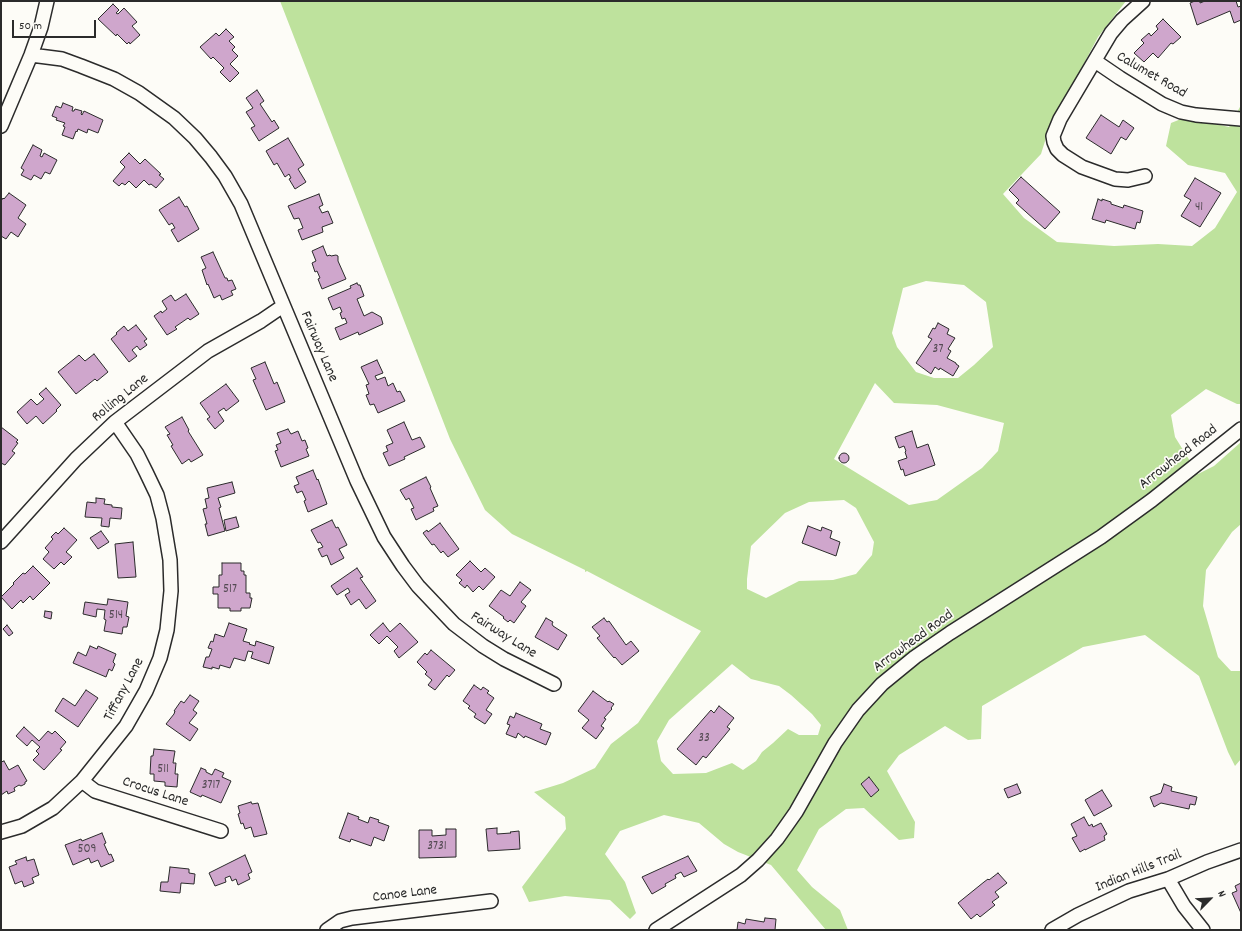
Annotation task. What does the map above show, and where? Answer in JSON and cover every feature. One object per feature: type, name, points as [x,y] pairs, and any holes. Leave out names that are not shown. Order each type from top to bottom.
[{"type":"street","points":[[1,126],[31,55],[41,26],[47,1]]},
{"type":"street","name":"Calumet Road","points":[[1143,1],[1122,20],[1111,33],[1060,119],[1054,130],[1053,136],[1057,150],[1082,166],[1115,179],[1128,180],[1145,176]]},
{"type":"street","name":"Fairway Lane","points":[[31,55],[62,60],[114,78],[159,106],[174,118],[195,138],[211,157],[241,204],[374,518],[384,537],[418,586],[454,624],[494,652],[554,684]]},
{"type":"street","name":"Calumet Road","points":[[1095,61],[1162,104],[1181,112],[1196,115],[1241,119]]},
{"type":"street","name":"Rolling Lane","points":[[1,542],[76,459],[115,422],[208,351],[261,321],[283,306]]},
{"type":"street","name":"Tiffany Lane","points":[[1,832],[22,826],[53,808],[82,781],[126,726],[146,691],[160,658],[170,610],[170,560],[164,518],[157,495],[146,472],[115,422]]},
{"type":"street","name":"Arrowhead Road","points":[[656,930],[741,875],[777,840],[796,812],[835,743],[854,717],[882,684],[915,657],[950,633],[1101,538],[1152,500],[1241,429]]},
{"type":"street","name":"Crocus Lane","points":[[82,781],[95,791],[221,831]]},
{"type":"street","name":"Indian Hills Trail","points":[[1052,930],[1078,915],[1129,891],[1168,879],[1206,862],[1241,850]]},
{"type":"street","points":[[1168,879],[1184,906],[1203,930]]},
{"type":"street","name":"Canoe Lane","points":[[327,930],[340,921],[352,918],[491,901]]},
{"type":"green space","points":[[280,1],[1126,1],[1098,37],[1062,105],[1046,138],[1041,154],[1003,194],[1024,218],[1057,242],[1114,246],[1158,244],[1192,246],[1215,228],[1237,192],[1225,173],[1188,165],[1166,146],[1171,123],[1186,117],[1229,127],[1241,105],[1241,404],[1237,404],[1206,389],[1171,415],[1175,437],[1198,474],[1214,466],[1241,442],[1241,524],[1232,532],[1206,570],[1203,606],[1218,657],[1231,671],[1241,671],[1241,759],[1235,766],[1228,752],[1199,676],[1145,635],[1083,647],[982,706],[981,739],[968,740],[945,726],[899,755],[887,771],[915,822],[914,838],[899,840],[864,808],[846,809],[819,829],[797,870],[812,887],[840,910],[848,930],[826,930],[771,865],[738,852],[724,844],[699,823],[664,815],[620,831],[605,854],[625,882],[636,913],[630,919],[610,900],[565,896],[529,902],[522,887],[566,829],[565,817],[534,792],[563,783],[595,768],[611,744],[638,723],[701,631],[587,571],[585,572],[585,570],[512,534],[485,510],[450,439]],"holes":[[[926,281],[964,285],[986,302],[993,347],[958,378],[934,378],[916,372],[897,347],[892,333],[903,288]],[[875,383],[894,403],[937,405],[1004,423],[998,451],[982,468],[937,500],[909,505],[834,459]],[[844,500],[856,508],[874,542],[872,555],[856,574],[833,580],[799,581],[766,598],[747,589],[751,546],[785,513],[809,502]],[[732,664],[751,679],[779,686],[812,714],[821,725],[818,735],[799,735],[788,729],[762,752],[756,761],[743,770],[732,763],[706,773],[673,774],[661,761],[657,741],[669,720]]]},
{"type":"building","points":[[1200,1],[1200,3],[1205,1],[1236,1],[1238,7],[1241,6],[1241,20],[1234,23],[1230,11],[1197,25],[1190,3]]},
{"type":"building","points":[[113,4],[119,10],[116,13],[118,14],[124,8],[137,22],[132,26],[140,35],[130,44],[129,42],[127,44],[117,34],[116,36],[98,19]]},
{"type":"building","points":[[1163,19],[1181,37],[1173,44],[1171,43],[1158,58],[1153,53],[1144,62],[1134,53],[1144,43],[1141,40],[1149,33],[1151,36],[1158,29],[1156,26]]},
{"type":"building","points":[[226,29],[234,37],[229,41],[235,47],[232,50],[238,56],[230,64],[239,73],[230,82],[220,72],[224,68],[213,57],[211,59],[200,47],[216,33],[219,36]]},
{"type":"building","points":[[257,90],[264,101],[260,104],[272,122],[274,120],[279,128],[259,141],[251,128],[255,126],[246,112],[253,108],[246,98]]},
{"type":"building","points":[[63,103],[73,107],[72,111],[75,109],[82,111],[82,115],[84,111],[103,120],[98,133],[88,129],[87,133],[78,129],[73,139],[62,135],[65,127],[63,126],[65,123],[56,120],[57,118],[52,116],[56,106],[61,108]]},
{"type":"building","points":[[1101,115],[1119,127],[1123,120],[1134,128],[1126,140],[1121,137],[1111,154],[1086,138]]},
{"type":"building","points":[[288,138],[304,165],[298,169],[306,182],[295,189],[289,179],[291,178],[289,174],[285,177],[277,163],[274,165],[266,151]]},
{"type":"building","points":[[33,145],[42,150],[40,156],[42,157],[44,153],[57,160],[50,174],[45,172],[41,179],[34,175],[31,180],[21,175],[24,170],[21,168]]},
{"type":"building","points":[[129,153],[140,164],[145,159],[161,174],[159,175],[164,179],[156,188],[151,184],[149,185],[144,180],[136,188],[129,181],[125,185],[122,183],[119,186],[113,181],[125,167],[120,162]]},
{"type":"building","points":[[1021,177],[1060,212],[1045,229],[1016,203],[1019,200],[1009,190]]},
{"type":"building","points":[[1195,178],[1221,193],[1200,227],[1181,216],[1191,200],[1184,196]]},
{"type":"building","points":[[9,193],[26,205],[18,218],[26,224],[18,237],[11,232],[6,239],[1,236],[1,201]]},
{"type":"building","points":[[319,194],[323,205],[319,207],[322,213],[328,211],[333,223],[322,227],[323,232],[302,240],[298,230],[303,228],[299,218],[294,219],[288,206]]},
{"type":"building","points":[[179,197],[185,207],[187,206],[199,229],[178,242],[171,230],[175,228],[172,223],[169,225],[159,210]]},
{"type":"building","points":[[1098,199],[1111,202],[1111,204],[1123,208],[1124,205],[1143,211],[1140,223],[1137,222],[1135,229],[1106,220],[1105,223],[1092,219]]},
{"type":"building","points":[[323,246],[327,256],[338,256],[338,261],[346,279],[322,289],[318,279],[320,278],[317,271],[315,272],[312,263],[316,261],[312,251]]},
{"type":"building","points":[[213,252],[225,278],[227,278],[228,281],[232,280],[236,289],[231,291],[233,295],[222,300],[220,295],[214,298],[208,284],[207,285],[202,270],[206,268],[201,257]]},
{"type":"building","points":[[357,283],[360,285],[364,296],[357,299],[364,316],[372,312],[381,317],[383,324],[359,335],[358,332],[340,340],[335,328],[347,323],[345,318],[342,319],[340,307],[333,310],[328,298],[351,288],[350,286]]},
{"type":"building","points":[[186,294],[199,314],[190,320],[188,318],[175,327],[177,329],[167,335],[154,316],[167,309],[162,301],[171,295],[175,301]]},
{"type":"building","points":[[938,323],[949,329],[947,334],[955,338],[948,349],[951,351],[947,358],[959,366],[953,376],[940,368],[939,370],[935,367],[931,374],[916,363],[932,339],[928,337]]},
{"type":"building","points":[[136,325],[147,339],[144,341],[147,345],[140,350],[137,346],[132,350],[137,356],[129,362],[111,339],[124,326],[128,331]]},
{"type":"building","points":[[94,354],[108,372],[97,381],[95,379],[76,394],[58,372],[79,355],[85,361]]},
{"type":"building","points":[[377,360],[383,373],[375,376],[377,380],[385,377],[388,386],[393,383],[397,392],[400,391],[405,401],[378,413],[374,404],[370,405],[366,395],[369,394],[366,385],[369,384],[361,367]]},
{"type":"building","points":[[265,362],[274,384],[277,382],[285,402],[266,410],[253,380],[256,379],[251,368]]},
{"type":"building","points":[[226,384],[239,401],[226,411],[224,408],[218,412],[224,421],[215,429],[207,419],[210,417],[200,403]]},
{"type":"building","points":[[46,388],[61,405],[56,410],[57,411],[43,424],[36,416],[27,424],[17,412],[31,399],[37,405],[44,399],[39,394]]},
{"type":"building","points":[[182,417],[189,430],[188,431],[203,455],[191,462],[189,459],[182,464],[171,446],[173,445],[167,435],[170,434],[165,427]]},
{"type":"building","points":[[404,422],[412,440],[420,437],[425,447],[404,457],[405,459],[389,466],[383,453],[388,451],[386,446],[393,443],[387,430]]},
{"type":"building","points":[[1,427],[18,440],[16,442],[18,443],[12,451],[15,453],[5,465],[1,463]]},
{"type":"building","points":[[288,429],[291,434],[298,431],[302,441],[305,440],[308,448],[306,449],[309,456],[281,467],[275,451],[278,450],[276,445],[281,443],[277,433]]},
{"type":"building","points":[[912,431],[917,448],[928,444],[935,465],[905,476],[898,461],[907,458],[906,451],[904,446],[899,448],[895,437]]},
{"type":"building","points":[[842,453],[846,453],[849,458],[846,463],[842,463],[839,460],[839,456]]},
{"type":"building","points":[[313,470],[327,504],[308,512],[304,501],[306,500],[302,491],[297,493],[294,486],[299,484],[296,477]]},
{"type":"building","points":[[426,477],[438,506],[433,508],[434,511],[416,520],[411,509],[414,508],[409,498],[406,500],[400,490]]},
{"type":"building","points":[[232,482],[235,493],[218,498],[225,531],[208,536],[205,524],[207,524],[203,509],[207,508],[205,499],[209,498],[207,488]]},
{"type":"building","points":[[96,498],[105,499],[104,504],[122,508],[121,519],[110,518],[109,527],[101,526],[102,518],[85,517],[87,502],[96,503]]},
{"type":"building","points":[[236,517],[239,527],[226,531],[224,520]]},
{"type":"building","points":[[332,520],[336,528],[338,527],[347,545],[339,549],[344,558],[331,565],[327,555],[322,557],[318,549],[323,547],[320,542],[318,543],[311,530]]},
{"type":"building","points":[[440,523],[459,549],[448,557],[443,551],[441,553],[434,544],[432,545],[423,533],[427,530],[428,532]]},
{"type":"building","points":[[808,526],[821,531],[822,527],[832,531],[830,538],[840,542],[836,556],[802,543]]},
{"type":"building","points":[[64,528],[77,540],[66,552],[72,557],[64,565],[61,562],[54,569],[43,559],[49,552],[45,548],[53,539],[51,537],[56,532],[58,534]]},
{"type":"building","points":[[101,531],[109,542],[98,549],[90,538]]},
{"type":"building","points":[[133,542],[136,577],[118,578],[115,544]]},
{"type":"building","points":[[470,561],[481,572],[485,568],[495,577],[483,590],[479,586],[473,592],[467,585],[465,588],[459,583],[462,580],[456,575]]},
{"type":"building","points":[[222,563],[241,563],[241,571],[244,571],[244,575],[246,575],[246,593],[250,593],[250,598],[252,598],[250,608],[241,608],[241,611],[230,611],[230,608],[218,608],[218,594],[213,594],[213,587],[219,587],[219,575],[222,575]]},
{"type":"building","points":[[33,566],[50,583],[33,600],[30,596],[23,603],[21,600],[12,609],[1,597],[23,573],[25,574]]},
{"type":"building","points":[[357,568],[363,577],[360,578],[376,601],[366,609],[359,599],[351,605],[345,595],[350,592],[348,588],[337,595],[331,586]]},
{"type":"building","points":[[520,582],[531,590],[521,602],[526,606],[514,623],[510,620],[508,622],[503,618],[504,617],[489,606],[501,590],[510,596]]},
{"type":"building","points":[[108,599],[128,602],[126,616],[129,617],[127,627],[123,627],[122,634],[104,631],[106,620],[104,619],[105,610],[97,609],[96,617],[83,614],[85,602],[107,605]]},
{"type":"building","points":[[45,611],[52,612],[51,619],[44,617]]},
{"type":"building","points":[[546,618],[553,622],[553,626],[567,635],[558,650],[535,637]]},
{"type":"building","points":[[604,618],[607,622],[609,621],[626,645],[631,641],[639,651],[622,665],[597,638],[600,636],[592,627]]},
{"type":"building","points":[[229,623],[247,629],[243,641],[255,646],[256,641],[274,647],[269,664],[251,658],[253,652],[248,651],[245,661],[234,658],[230,668],[220,665],[219,669],[203,667],[206,657],[209,657],[212,649],[208,648],[211,641],[213,642],[215,634],[224,637]]},
{"type":"building","points":[[383,623],[390,632],[400,623],[418,642],[399,658],[394,651],[398,647],[387,636],[379,644],[370,635]]},
{"type":"building","points":[[7,625],[13,633],[9,636],[3,629]]},
{"type":"building","points":[[90,646],[97,649],[98,646],[116,654],[113,662],[115,664],[112,671],[109,669],[106,677],[73,663],[78,652],[86,656]]},
{"type":"building","points":[[431,650],[455,670],[449,677],[447,675],[435,690],[428,685],[432,680],[425,674],[427,672],[417,662],[425,653],[427,655]]},
{"type":"building","points":[[474,685],[481,690],[483,687],[489,691],[487,693],[494,698],[486,710],[492,714],[485,724],[474,717],[476,714],[468,708],[470,706],[463,701]]},
{"type":"building","points":[[86,690],[98,698],[78,727],[55,711],[63,698],[75,706]]},
{"type":"building","points":[[593,691],[608,702],[609,701],[614,704],[611,708],[612,709],[604,718],[606,719],[601,726],[604,728],[596,739],[582,728],[589,720],[578,711]]},
{"type":"building","points":[[190,695],[199,701],[193,710],[197,713],[189,723],[198,729],[190,741],[166,724],[174,714],[174,711],[181,701],[184,703]]},
{"type":"building","points":[[719,706],[734,718],[727,727],[730,729],[706,758],[703,756],[696,765],[677,749],[711,710],[714,713]]},
{"type":"building","points":[[516,713],[542,724],[540,729],[551,733],[546,745],[525,736],[524,738],[518,733],[516,738],[506,734],[510,725],[507,724],[510,716],[514,718]]},
{"type":"building","points":[[24,727],[39,741],[48,731],[52,734],[55,731],[66,742],[60,749],[62,750],[44,770],[33,760],[39,754],[36,751],[40,747],[32,740],[27,746],[16,736]]},
{"type":"building","points":[[154,749],[175,751],[173,763],[176,763],[175,774],[178,774],[177,787],[165,786],[165,782],[154,781],[154,774],[150,774],[151,756],[153,756]]},
{"type":"building","points":[[4,761],[9,770],[18,765],[27,781],[25,784],[14,788],[15,791],[8,794],[7,791],[1,795],[1,762]]},
{"type":"building","points":[[201,768],[212,775],[215,769],[224,773],[222,777],[231,781],[221,803],[190,792]]},
{"type":"building","points":[[869,777],[879,790],[871,797],[861,784]]},
{"type":"building","points":[[1017,784],[1021,793],[1008,798],[1004,789]]},
{"type":"building","points":[[1164,784],[1172,787],[1171,791],[1197,797],[1195,805],[1190,804],[1189,809],[1161,803],[1154,807],[1150,797],[1161,793]]},
{"type":"building","points":[[1102,790],[1112,806],[1094,816],[1085,800]]},
{"type":"building","points":[[251,802],[252,804],[258,803],[267,834],[254,837],[251,827],[245,829],[243,823],[241,824],[238,814],[240,813],[238,806]]},
{"type":"building","points":[[348,813],[359,817],[358,819],[368,823],[370,817],[389,826],[384,841],[374,837],[371,846],[351,839],[350,842],[339,838]]},
{"type":"building","points":[[1084,817],[1089,826],[1092,824],[1093,827],[1101,823],[1107,834],[1104,836],[1105,840],[1080,852],[1072,838],[1077,836],[1071,824]]},
{"type":"building","points":[[497,828],[497,834],[519,831],[520,849],[488,851],[486,829]]},
{"type":"building","points":[[446,829],[456,829],[456,857],[419,858],[419,830],[432,830],[432,836],[446,835]]},
{"type":"building","points":[[102,833],[106,843],[104,844],[109,855],[111,854],[114,861],[101,867],[98,860],[91,863],[89,858],[73,865],[65,845],[81,839],[82,841]]},
{"type":"building","points":[[245,855],[252,872],[248,874],[250,879],[238,885],[236,879],[232,881],[230,876],[225,878],[226,882],[215,886],[209,873]]},
{"type":"building","points":[[688,856],[697,871],[684,877],[681,872],[675,875],[676,878],[652,894],[642,877]]},
{"type":"building","points":[[26,857],[27,861],[34,859],[39,875],[32,878],[34,883],[24,887],[22,881],[15,884],[9,867],[17,864],[15,861]]},
{"type":"building","points":[[170,867],[189,869],[189,873],[195,874],[194,884],[181,883],[180,893],[160,891],[161,882],[168,882]]},
{"type":"building","points":[[998,873],[1007,883],[995,892],[999,897],[992,902],[995,905],[980,917],[977,914],[971,919],[958,903]]},
{"type":"building","points":[[1241,883],[1241,913],[1232,893],[1237,891],[1235,886]]},
{"type":"building","points":[[765,918],[776,919],[775,930],[737,930],[738,922],[745,924],[746,919],[764,922]]}]
